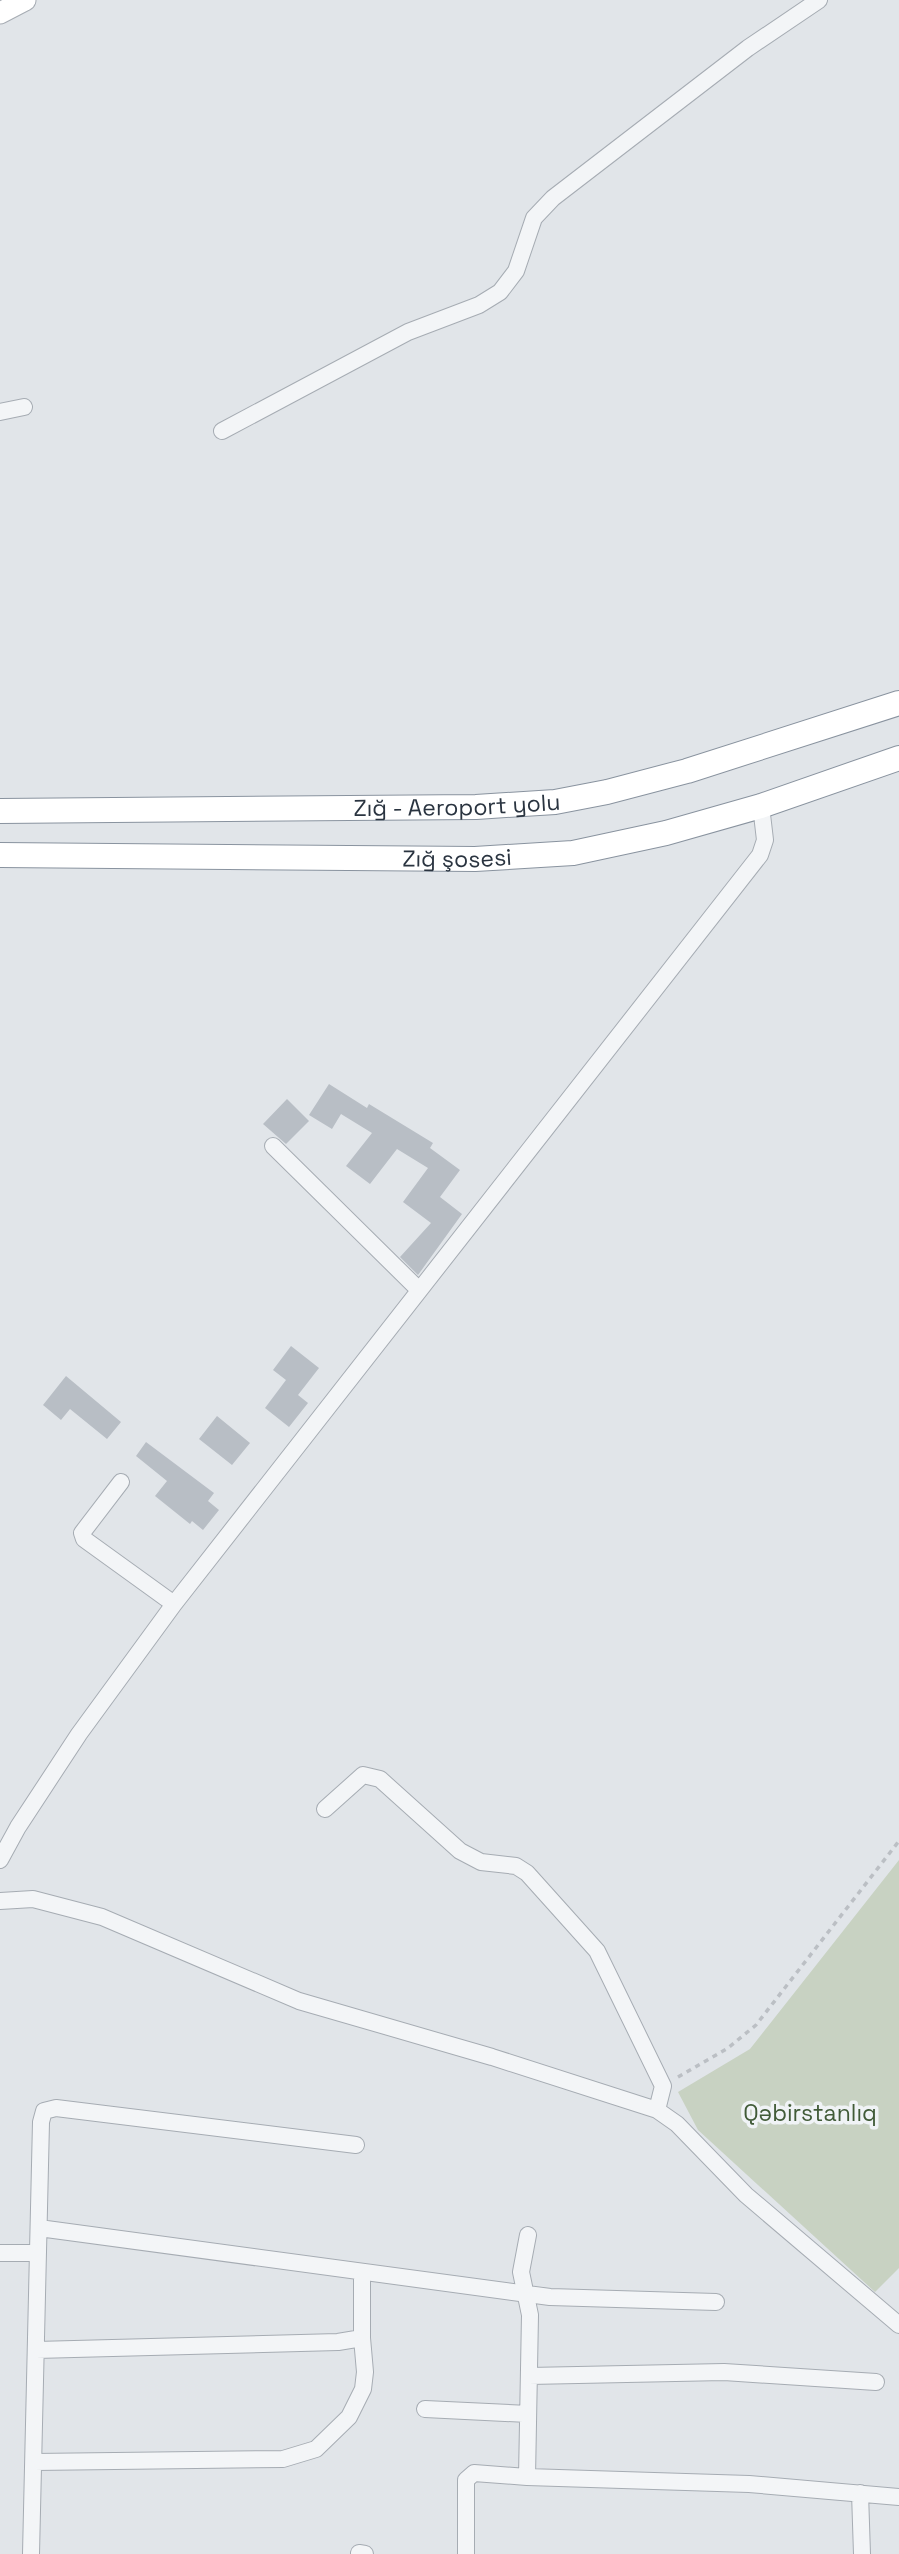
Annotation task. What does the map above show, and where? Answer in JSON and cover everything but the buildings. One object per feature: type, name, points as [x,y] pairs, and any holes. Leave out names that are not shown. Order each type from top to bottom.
[{"type":"highway","name":"Zığ - Aeroport yolu","points":[[0,811],[476,807],[555,802],[687,772],[899,703]]},
{"type":"highway","name":"Zığ şosesi","points":[[0,855],[475,859],[573,853],[666,833],[761,806],[899,758]]},
{"type":"main road","points":[[0,13],[25,0]]},
{"type":"street","points":[[222,431],[408,332],[479,305],[500,292],[516,271],[534,218],[553,198],[748,48],[819,0]]},
{"type":"street","points":[[0,412],[24,407]]},
{"type":"street","points":[[0,1860],[5,1838],[174,1604],[760,855],[765,840],[761,806]]},
{"type":"street","points":[[273,1146],[419,1290]]},
{"type":"street","points":[[121,1482],[82,1534],[84,1539],[174,1604]]},
{"type":"street","points":[[325,1809],[363,1775],[380,1779],[460,1851],[481,1861],[516,1867],[527,1873],[597,1951],[663,2086],[657,2110]]},
{"type":"street","points":[[0,1901],[33,1899],[102,1917],[299,2001],[492,2057],[657,2110],[677,2124],[746,2195],[899,2325]]},
{"type":"street","points":[[32,2554],[41,2122],[44,2111],[56,2108],[356,2145]]},
{"type":"street","points":[[39,2228],[550,2297],[716,2302]]},
{"type":"street","points":[[527,2477],[530,2315],[521,2272],[528,2235]]},
{"type":"street","points":[[0,2253],[38,2253]]},
{"type":"street","points":[[34,2462],[283,2459],[316,2449],[349,2417],[363,2389],[365,2372],[362,2272]]},
{"type":"street","points":[[36,2350],[324,2343],[362,2338]]},
{"type":"street","points":[[529,2376],[724,2372],[876,2382]]},
{"type":"street","points":[[425,2409],[528,2414]]},
{"type":"street","points":[[466,2554],[466,2480],[474,2473],[749,2484],[899,2497]]},
{"type":"street","points":[[860,2493],[862,2554]]},
{"type":"path","points":[[663,2086],[728,2048],[756,2025],[899,1841]]},
{"type":"green space","name":"Qəbirstanlıq","points":[[899,1860],[899,2268],[875,2292],[698,2130],[678,2092],[750,2049]]}]
